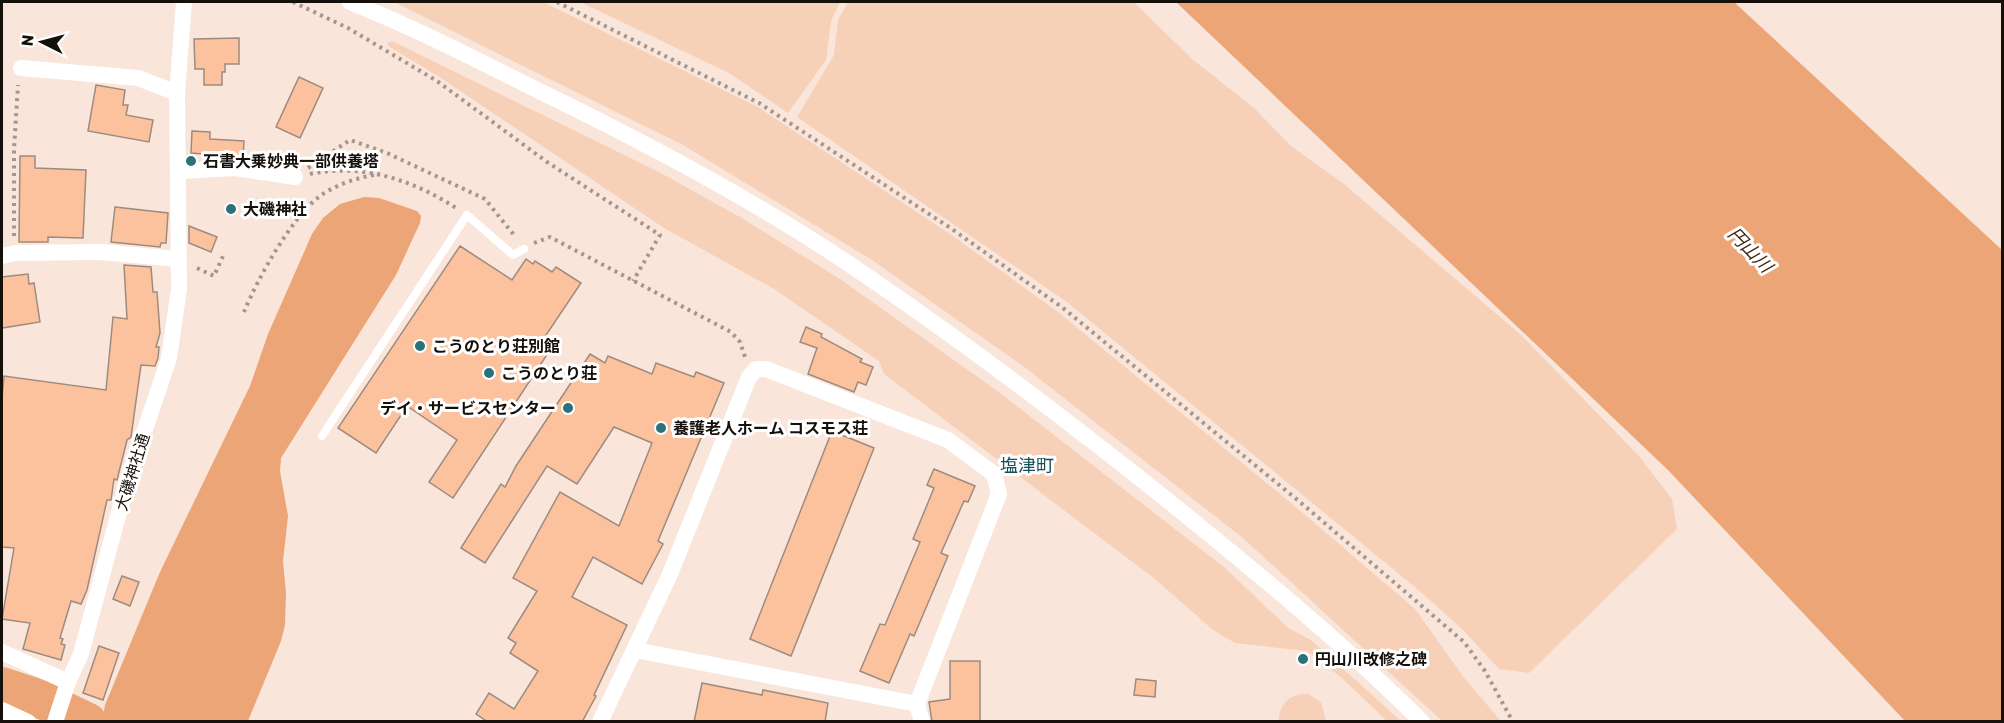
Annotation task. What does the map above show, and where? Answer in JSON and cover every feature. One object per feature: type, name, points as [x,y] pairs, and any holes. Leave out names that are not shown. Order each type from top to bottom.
[{"type":"street","name":"大磯神社通","points":[[55,722],[81,654],[126,486],[169,358],[179,289],[177,93],[184,2]]},
{"type":"street","points":[[350,2],[438,39],[610,124],[747,201],[845,262],[1041,401],[1133,473],[1294,606],[1422,722]]},
{"type":"street","points":[[21,68],[138,78],[177,93]]},
{"type":"street","points":[[178,171],[236,168],[295,177]]},
{"type":"street","points":[[8,255],[101,252],[177,259]]},
{"type":"street","points":[[600,722],[670,574],[749,376],[756,369],[766,369],[948,440],[994,474],[999,494],[917,704],[922,722]]},
{"type":"street","points":[[635,650],[917,704]]},
{"type":"street","points":[[2,652],[35,665],[67,686]]},
{"type":"street","points":[[2,710],[28,722]]},
{"type":"lane","points":[[322,436],[468,215],[513,255],[524,249]]},
{"type":"path","points":[[293,2],[348,28],[437,81],[547,162],[660,235],[633,281]]},
{"type":"path","points":[[557,2],[759,103],[952,230],[1063,308],[1300,502],[1464,642],[1485,671],[1513,722]]},
{"type":"path","points":[[8,255],[21,68]]},
{"type":"path","points":[[295,177],[350,140],[387,153],[485,199],[524,249],[550,237],[731,332],[740,342],[749,376]]},
{"type":"path","points":[[295,177],[340,168],[380,174],[414,186],[468,215]]},
{"type":"path","points":[[244,312],[273,255],[319,197],[362,176],[380,174]]},
{"type":"path","points":[[177,259],[214,276],[223,256]]},
{"type":"shaded area","points":[[394,2],[543,2],[758,107],[950,234],[1058,312],[1297,508],[1415,609],[1465,679],[1501,721],[1442,721],[1243,538],[1023,366],[872,260],[683,145]]},
{"type":"shaded area","points":[[580,2],[840,2],[831,21],[826,60],[788,113],[729,73]]},
{"type":"shaded area","points":[[848,2],[1134,2],[1192,59],[1254,108],[1291,146],[1344,184],[1521,335],[1639,456],[1672,499],[1677,529],[1529,673],[1499,669],[1464,631],[1421,592],[1067,302],[797,117],[834,55],[838,20]]},
{"type":"shaded area","points":[[392,41],[659,172],[740,217],[840,279],[996,390],[1225,568],[1288,628],[1311,640],[1401,721],[1387,721],[1343,679],[1307,651],[1235,643],[1213,630],[1155,579],[884,374],[879,361],[774,289],[664,228],[441,78],[390,47],[387,43]]},
{"type":"shaded area","points":[[1308,694],[1321,702],[1326,721],[1279,721],[1284,703],[1291,697]]},
{"type":"water","name":"円山川","points":[[1176,2],[1734,2],[2002,250],[2002,721],[1905,721],[1668,470]]},
{"type":"water","points":[[364,197],[379,198],[417,211],[421,216],[420,223],[396,275],[281,458],[280,471],[288,516],[283,561],[286,593],[285,625],[281,641],[248,721],[102,721],[105,705],[160,572],[250,386],[268,334],[312,234],[323,218],[340,204]]},
{"type":"building","points":[[239,38],[239,64],[225,64],[225,72],[222,72],[222,85],[204,85],[204,69],[195,69],[194,39]]},
{"type":"building","points":[[299,77],[323,88],[300,138],[276,127]]},
{"type":"building","points":[[96,85],[125,90],[123,105],[128,105],[126,115],[153,120],[149,142],[88,131]]},
{"type":"building","points":[[192,131],[210,132],[210,139],[244,141],[243,157],[191,153]]},
{"type":"building","points":[[20,156],[35,156],[35,168],[86,170],[83,238],[48,237],[48,242],[19,242]]},
{"type":"building","points":[[115,207],[168,213],[166,243],[161,243],[160,247],[111,242]]},
{"type":"building","points":[[189,226],[217,237],[211,252],[189,243]]},
{"type":"building","points":[[460,246],[512,280],[526,259],[533,264],[535,261],[552,272],[556,267],[581,283],[542,341],[552,347],[453,498],[429,482],[457,440],[407,406],[376,453],[338,428]]},
{"type":"building","points":[[124,265],[151,267],[153,292],[157,292],[160,333],[156,347],[159,347],[158,358],[155,366],[141,365],[131,437],[127,440],[117,480],[114,479],[111,500],[107,500],[87,590],[81,604],[71,601],[60,638],[63,639],[61,644],[65,645],[61,660],[23,649],[30,623],[2,619],[14,548],[2,547],[4,376],[106,390],[113,317],[127,319]]},
{"type":"building","points":[[28,274],[29,284],[34,283],[40,322],[2,328],[2,277]]},
{"type":"building","points":[[806,327],[822,334],[821,337],[862,359],[860,362],[873,367],[866,385],[858,382],[854,392],[808,374],[817,348],[800,342]]},
{"type":"building","points":[[590,354],[605,363],[608,356],[652,374],[656,363],[694,377],[696,372],[724,383],[658,541],[663,544],[642,584],[593,557],[572,597],[627,625],[582,722],[488,722],[476,714],[489,693],[514,709],[538,671],[510,653],[516,643],[508,638],[537,591],[513,578],[560,492],[619,526],[652,443],[614,427],[577,484],[547,466],[485,563],[461,548],[501,484],[505,487],[516,466]]},
{"type":"building","points":[[832,431],[874,448],[791,656],[750,639]]},
{"type":"building","points":[[934,469],[975,486],[968,502],[964,501],[941,553],[948,556],[914,636],[910,634],[889,683],[860,671],[880,624],[885,625],[920,542],[913,539],[934,488],[927,485]]},
{"type":"building","points":[[122,576],[139,582],[130,606],[113,599]]},
{"type":"building","points":[[99,646],[119,653],[103,700],[83,693]]},
{"type":"building","points":[[950,661],[980,661],[980,722],[932,722],[929,702],[950,699]]},
{"type":"building","points":[[1136,679],[1156,681],[1155,697],[1134,695]]},
{"type":"building","points":[[702,683],[762,695],[763,690],[828,703],[825,722],[694,722]]},
{"type":"waterway","points":[[2,686],[38,698],[88,722]]},
{"type":"place","name":"石書大乗妙典一部供養塔","points":[[191,161]]},
{"type":"place","name":"大磯神社","points":[[231,209]]},
{"type":"place","name":"こうのとり荘別館","points":[[420,346]]},
{"type":"place","name":"こうのとり荘","points":[[489,373]]},
{"type":"place","name":"デイ・サービスセンター","points":[[568,408]]},
{"type":"place","name":"養護老人ホーム コスモス荘","points":[[661,428]]},
{"type":"place","name":"円山川改修之碑","points":[[1303,659]]},
{"type":"district","name":"塩津町","points":[[1027,466]]}]
